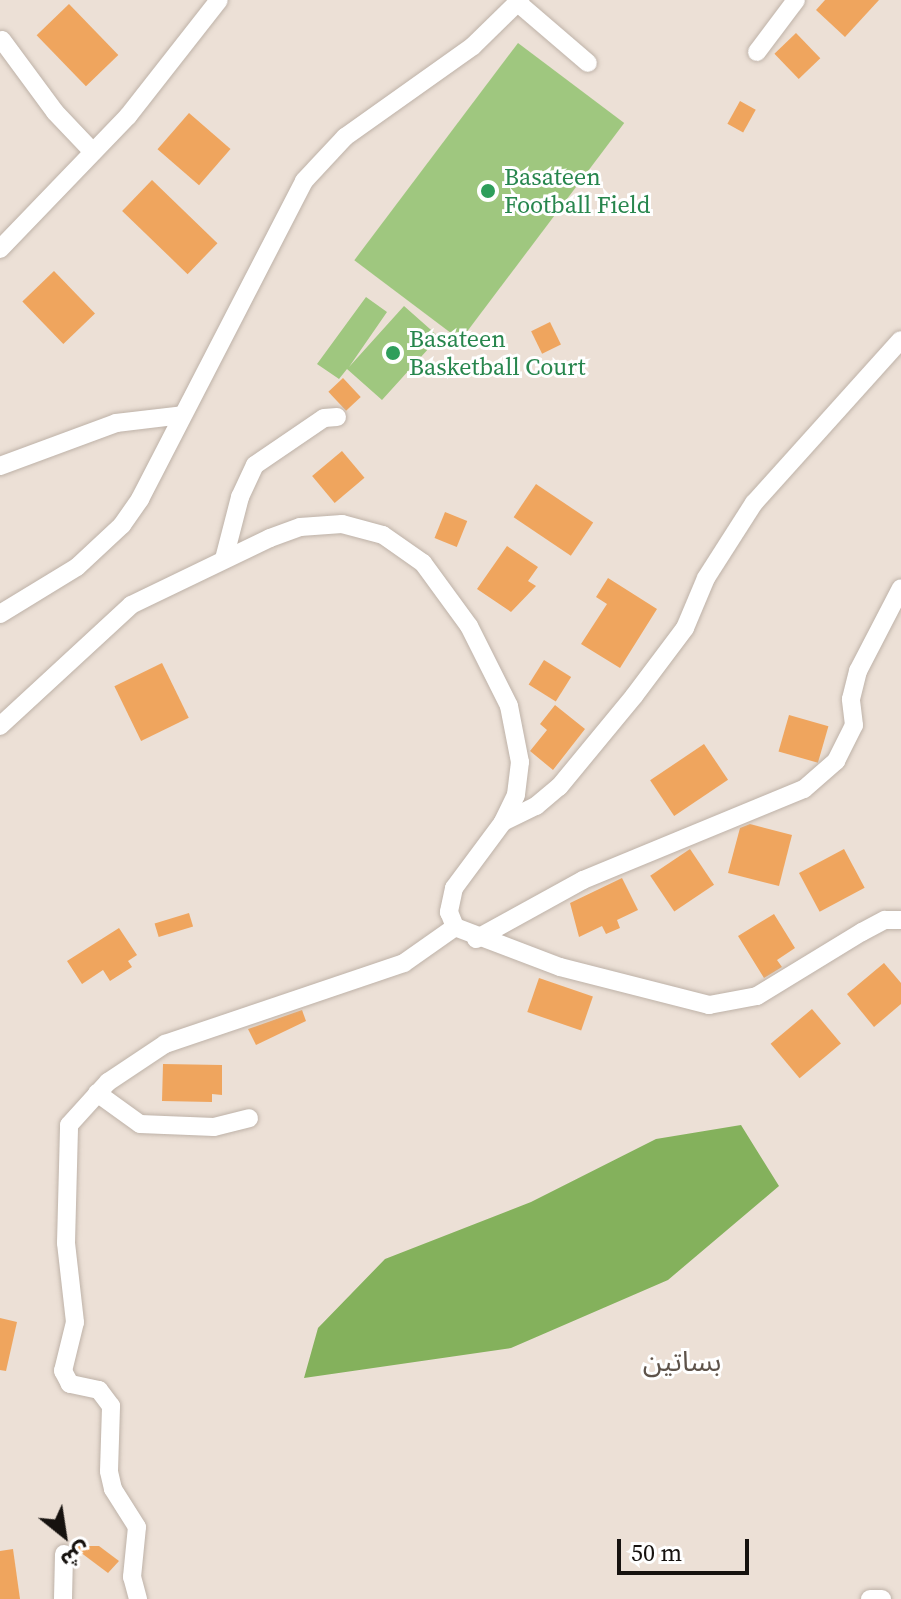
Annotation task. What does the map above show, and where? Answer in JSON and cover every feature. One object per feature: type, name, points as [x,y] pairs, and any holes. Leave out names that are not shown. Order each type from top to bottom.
[{"type":"street","points":[[0,249],[93,152],[191,41],[219,0]]},
{"type":"street","points":[[757,52],[796,0]]},
{"type":"street","points":[[0,614],[66,575],[122,525],[183,415],[304,181],[355,129],[448,65],[519,2],[588,63]]},
{"type":"street","points":[[1,40],[55,112],[93,152]]},
{"type":"street","points":[[503,822],[536,806],[559,787],[685,628],[706,578],[754,503],[901,340]]},
{"type":"street","points":[[0,466],[116,423],[183,415]]},
{"type":"street","points":[[224,559],[240,497],[255,465],[324,418],[337,417]]},
{"type":"street","points":[[0,726],[25,708],[71,656],[118,614],[224,559],[270,538],[322,523],[383,535],[412,552],[469,626],[509,706],[520,762],[516,795],[503,822],[454,888],[449,912],[455,927],[476,939],[709,1005],[733,1004],[796,975],[885,920],[901,920]]},
{"type":"street","points":[[476,939],[583,880],[804,789],[836,761],[854,725],[851,699],[858,671],[901,588]]},
{"type":"street","points":[[138,1599],[132,1577],[137,1527],[113,1489],[109,1471],[111,1406],[99,1390],[70,1384],[63,1371],[75,1322],[66,1243],[66,1139],[78,1110],[165,1044],[404,963],[455,927]]},
{"type":"street","points":[[97,1093],[140,1124],[214,1127],[249,1118]]},
{"type":"street","points":[[63,1599],[64,1554]]},
{"type":"street","points":[[870,1599],[882,1599]]},
{"type":"green space","name":"Basateen Football Field","points":[[518,43],[624,123],[461,340],[354,260]]},
{"type":"green space","name":"Basateen Basketball Court","points":[[366,297],[387,312],[349,367],[404,306],[439,337],[382,400],[347,369],[339,379],[317,364]]},
{"type":"green space","points":[[741,1125],[779,1186],[668,1280],[511,1348],[304,1378],[318,1328],[385,1259],[531,1202],[656,1139]]},
{"type":"building","points":[[825,0],[879,0],[845,37],[816,10]]},
{"type":"building","points":[[69,4],[118,55],[86,86],[37,35]]},
{"type":"building","points":[[796,33],[820,58],[799,79],[774,54]]},
{"type":"building","points":[[740,101],[756,110],[743,132],[727,124]]},
{"type":"building","points":[[189,113],[231,149],[199,185],[158,149]]},
{"type":"building","points":[[152,180],[217,243],[188,274],[122,211]]},
{"type":"building","points":[[54,271],[95,313],[63,344],[22,302]]},
{"type":"building","points":[[550,322],[561,344],[542,354],[531,331]]},
{"type":"building","points":[[343,378],[361,397],[346,411],[328,392]]},
{"type":"building","points":[[342,451],[364,478],[335,503],[312,476]]},
{"type":"building","points":[[536,484],[593,523],[571,556],[514,517]]},
{"type":"building","points":[[445,512],[467,521],[457,547],[435,538]]},
{"type":"building","points":[[507,546],[538,567],[528,581],[536,586],[511,612],[477,589]]},
{"type":"building","points":[[608,578],[657,609],[620,668],[581,644],[607,604],[596,597]]},
{"type":"building","points":[[544,660],[571,677],[556,702],[529,685]]},
{"type":"building","points":[[162,663],[189,718],[141,741],[114,686]]},
{"type":"building","points":[[555,705],[585,729],[553,770],[530,751],[547,730],[540,724]]},
{"type":"building","points":[[789,715],[828,726],[818,763],[779,752]]},
{"type":"building","points":[[704,744],[728,780],[674,816],[650,780]]},
{"type":"building","points":[[750,824],[792,835],[779,886],[728,873],[740,828]]},
{"type":"building","points":[[690,849],[714,885],[674,911],[650,876]]},
{"type":"building","points":[[844,849],[865,888],[820,912],[799,873]]},
{"type":"building","points":[[622,878],[638,910],[617,920],[620,928],[606,934],[602,926],[579,937],[570,903]]},
{"type":"building","points":[[189,913],[193,926],[159,937],[155,924]]},
{"type":"building","points":[[774,914],[795,948],[777,960],[782,967],[764,978],[738,936]]},
{"type":"building","points":[[119,928],[137,955],[128,961],[132,967],[110,981],[103,970],[82,984],[67,961]]},
{"type":"building","points":[[884,963],[901,983],[901,1004],[874,1027],[847,994]]},
{"type":"building","points":[[539,978],[593,997],[581,1031],[527,1012]]},
{"type":"building","points":[[812,1009],[841,1043],[800,1078],[771,1044]]},
{"type":"building","points":[[302,1010],[306,1021],[256,1045],[248,1029]]},
{"type":"building","points":[[163,1064],[222,1065],[222,1095],[212,1094],[212,1102],[162,1101]]},
{"type":"building","points":[[0,1318],[17,1322],[6,1371],[0,1370]]},
{"type":"building","points":[[72,1546],[99,1546],[119,1561],[108,1573]]},
{"type":"building","points":[[13,1549],[20,1599],[0,1599],[0,1551]]},
{"type":"place","name":"Basateen Football Field","points":[[488,191]]},
{"type":"place","name":"Basateen Basketball Court","points":[[393,353]]},
{"type":"district","name":"بساتين","points":[[682,1361]]}]
